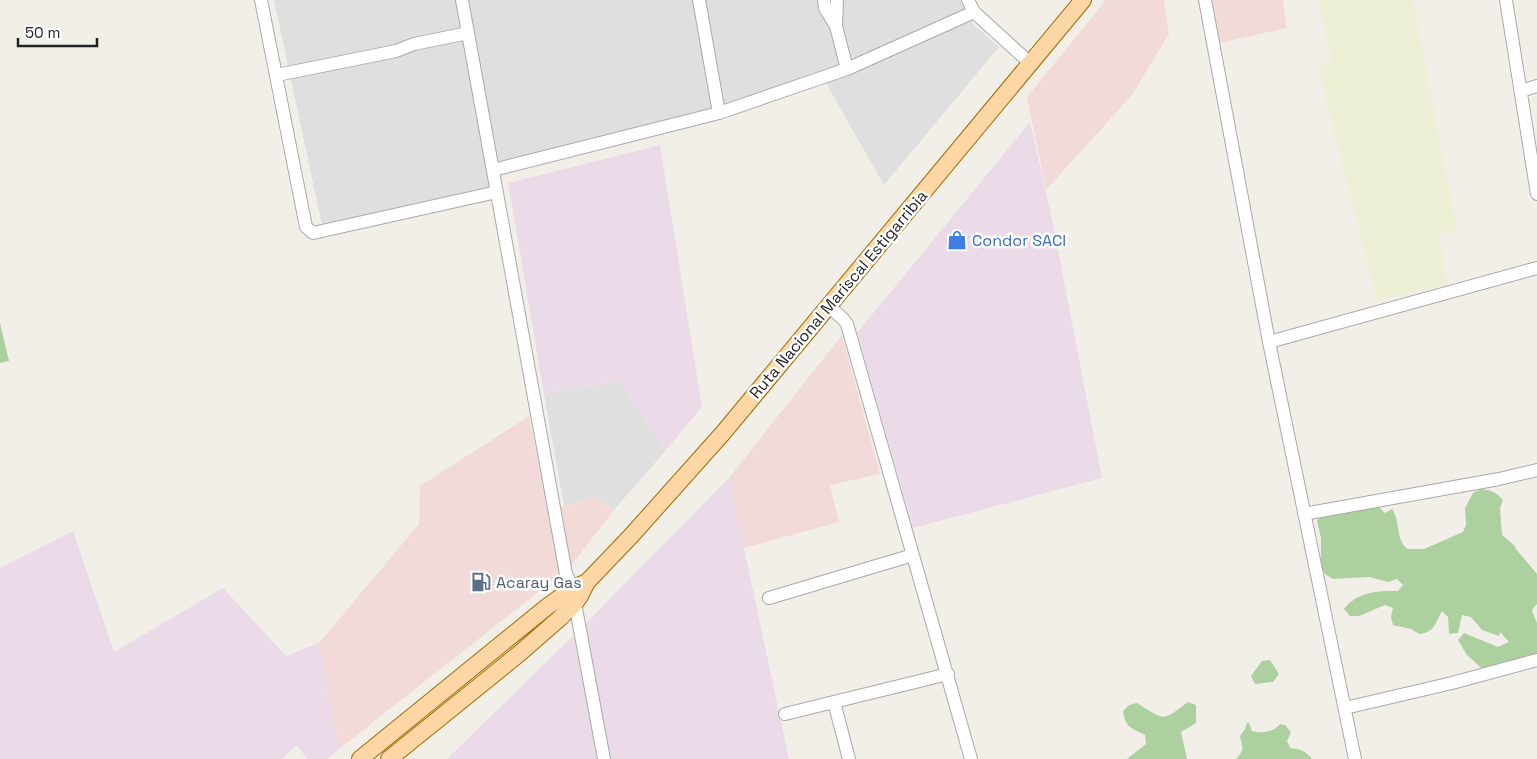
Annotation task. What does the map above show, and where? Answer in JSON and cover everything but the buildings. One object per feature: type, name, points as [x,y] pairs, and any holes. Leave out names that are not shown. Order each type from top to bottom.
[{"type":"main road","name":"Ruta Nacional Mariscal Estigarribia","points":[[389,759],[520,653],[560,618],[578,591],[631,536],[723,432],[1083,0]]},
{"type":"main road","name":"Ruta Nacional Mariscal Estigarribia","points":[[362,758],[548,606],[578,591]]},
{"type":"main road","points":[[405,759],[418,737],[432,725]]},
{"type":"street","points":[[261,0],[306,227],[313,233],[497,192]]},
{"type":"street","points":[[462,0],[566,574],[578,591],[604,759]]},
{"type":"street","points":[[699,0],[719,113]]},
{"type":"street","points":[[824,0],[825,8],[836,26]]},
{"type":"street","points":[[837,0],[836,26],[847,69]]},
{"type":"street","points":[[968,0],[974,12],[1030,63]]},
{"type":"street","points":[[1506,0],[1537,194]]},
{"type":"street","points":[[1207,1],[1269,342],[1355,759]]},
{"type":"street","points":[[493,170],[719,113],[847,69],[974,12]]},
{"type":"street","points":[[277,75],[396,51],[414,44],[468,33]]},
{"type":"street","points":[[1521,91],[1537,86]]},
{"type":"street","points":[[1269,342],[1537,268]]},
{"type":"street","points":[[828,306],[847,324],[971,759]]},
{"type":"street","points":[[1304,514],[1499,479],[1537,470]]},
{"type":"street","points":[[769,598],[913,555]]},
{"type":"street","points":[[1345,708],[1452,683],[1537,660]]},
{"type":"street","points":[[785,714],[948,674]]},
{"type":"street","points":[[834,702],[849,759]]},
{"type":"shaded area","points":[[274,0],[960,0],[974,25],[999,47],[884,185],[822,76],[711,112],[485,166],[489,187],[322,225]]},
{"type":"shaded area","points":[[1106,0],[1164,0],[1169,34],[1132,95],[1046,190],[1027,97]]},
{"type":"shaded area","points":[[1212,0],[1283,0],[1287,28],[1220,43]]},
{"type":"shaded area","points":[[1030,122],[1052,219],[1102,478],[913,528],[857,333]]},
{"type":"shaded area","points":[[660,145],[702,407],[666,450],[619,381],[544,394],[508,183]]},
{"type":"shaded area","points":[[842,335],[880,474],[830,485],[839,522],[744,548],[729,478]]},
{"type":"shaded area","points":[[619,381],[666,450],[614,510],[596,497],[564,506],[544,394]]},
{"type":"shaded area","points":[[529,416],[549,514],[564,506],[596,497],[614,510],[570,567],[339,749],[319,643],[419,524],[420,486]]},
{"type":"shaded area","points":[[729,478],[789,759],[447,759],[580,629]]},
{"type":"shaded area","points":[[73,531],[114,652],[223,588],[286,656],[319,643],[339,749],[327,759],[307,759],[297,745],[282,759],[0,759],[0,568]]},
{"type":"green space","points":[[1318,0],[1413,0],[1457,229],[1439,236],[1448,284],[1377,301],[1318,67],[1332,61]]},
{"type":"green space","points":[[0,323],[9,361],[0,363]]},
{"type":"green space","points":[[1481,489],[1493,492],[1503,500],[1500,508],[1502,535],[1515,546],[1537,574],[1537,604],[1532,611],[1537,623],[1537,660],[1487,673],[1467,655],[1458,640],[1464,633],[1498,647],[1509,642],[1500,632],[1499,636],[1482,630],[1471,617],[1462,615],[1458,633],[1449,634],[1448,617],[1442,611],[1431,630],[1419,634],[1411,629],[1393,625],[1391,617],[1393,608],[1385,605],[1359,616],[1350,616],[1344,609],[1362,595],[1398,591],[1403,585],[1397,579],[1388,582],[1370,577],[1333,579],[1325,574],[1321,566],[1321,538],[1317,521],[1329,508],[1344,501],[1361,498],[1379,498],[1379,507],[1385,513],[1392,509],[1395,514],[1399,535],[1407,549],[1424,549],[1463,532],[1466,525],[1465,508],[1473,493]]},
{"type":"green space","points":[[1270,660],[1279,674],[1273,682],[1255,684],[1251,676],[1262,661]]},
{"type":"green space","points":[[1188,702],[1196,705],[1196,723],[1181,732],[1187,759],[1127,759],[1146,744],[1145,735],[1132,729],[1125,721],[1123,711],[1129,705],[1137,703],[1163,717],[1173,713]]},
{"type":"green space","points":[[1247,723],[1249,723],[1252,731],[1259,732],[1271,731],[1280,724],[1285,725],[1291,732],[1287,741],[1290,748],[1302,751],[1312,759],[1236,759],[1242,750],[1240,736]]},
{"type":"place","name":"Condor SACI","points":[[957,240]]},
{"type":"place","name":"Acaray Gas","points":[[481,582]]}]
